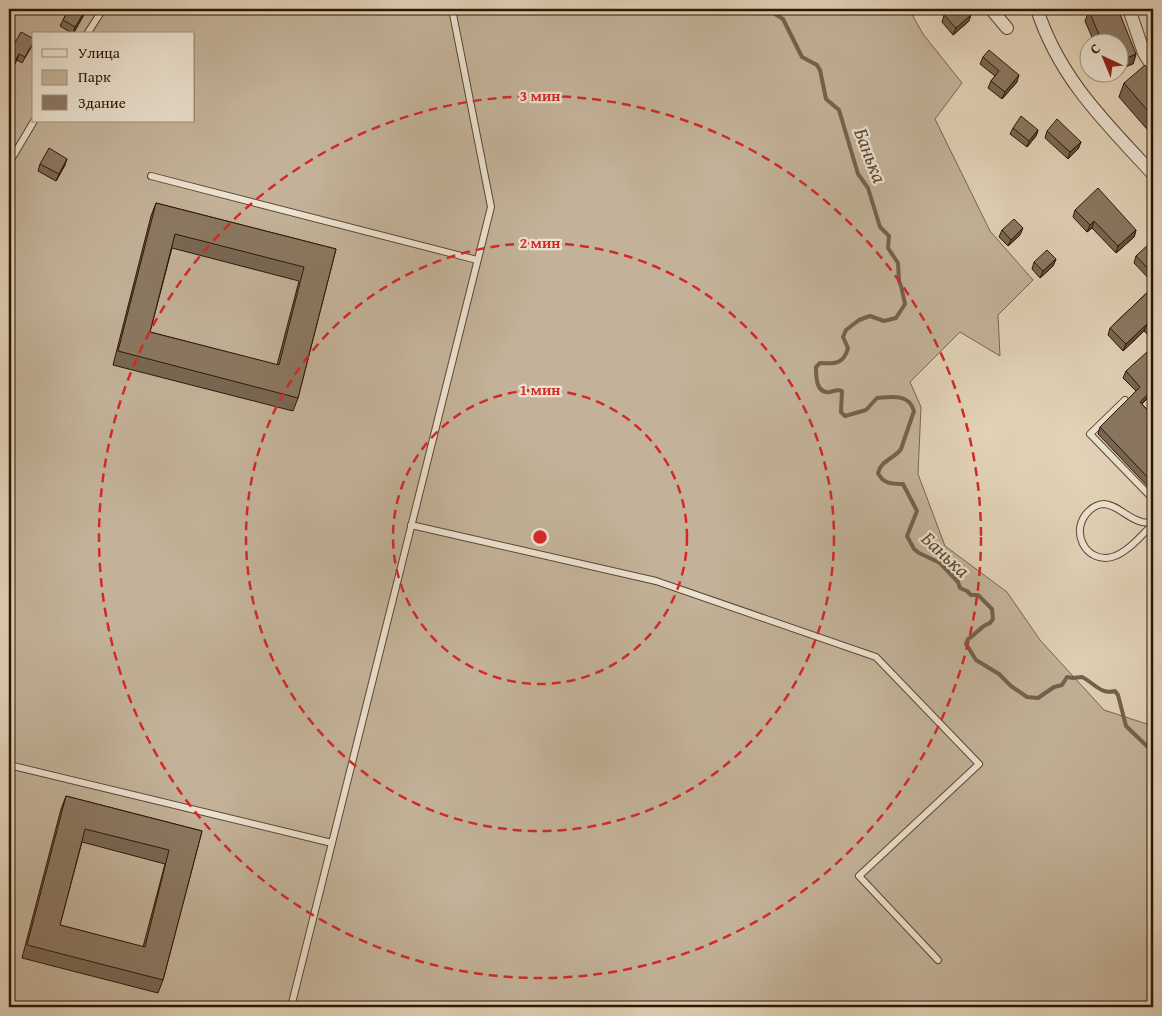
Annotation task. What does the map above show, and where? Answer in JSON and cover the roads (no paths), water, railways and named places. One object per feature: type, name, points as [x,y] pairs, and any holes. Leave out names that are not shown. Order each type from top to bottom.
[{"type":"street","points":[[991,9],[1007,28]]},
{"type":"street","points":[[1037,9],[1044,32],[1076,87],[1100,118],[1153,174]]},
{"type":"street","points":[[1129,9],[1144,52],[1153,67]]},
{"type":"lane","points":[[89,32],[103,9]]},
{"type":"lane","points":[[291,1007],[491,207],[452,9]]},
{"type":"lane","points":[[9,164],[33,122]]},
{"type":"lane","points":[[151,176],[478,260]]},
{"type":"lane","points":[[1125,400],[1090,434],[1153,500]]},
{"type":"lane","points":[[1103,504],[1113,506],[1126,515],[1142,522],[1153,523],[1128,548],[1112,557],[1102,558],[1092,554],[1085,547],[1078,531],[1085,514],[1093,507],[1103,504]]},
{"type":"lane","points":[[411,525],[656,581],[876,657],[979,764],[858,876],[938,960]]},
{"type":"lane","points":[[9,765],[332,844]]},
{"type":"waterway","name":"Банька","points":[[767,9],[783,19],[802,57],[817,65],[820,70],[826,99],[839,110],[858,174],[868,188],[880,227],[889,236],[888,248],[898,263],[899,281],[905,304],[896,318],[884,321],[870,316],[859,320],[846,330],[843,337],[848,348],[844,357],[838,362],[820,363],[816,367],[819,388],[825,392],[842,391],[841,412],[845,416],[866,410],[877,398],[899,397],[912,405],[914,411],[901,449],[882,465],[878,473],[885,481],[903,484],[917,511],[907,536],[914,549],[940,563],[958,582],[960,588],[971,595],[978,595],[992,609],[993,619],[968,639],[966,644],[976,660],[999,674],[1011,686],[1027,697],[1038,698],[1054,687],[1062,685],[1067,677],[1082,677],[1102,690],[1115,691],[1118,695],[1126,726],[1153,752]]}]
